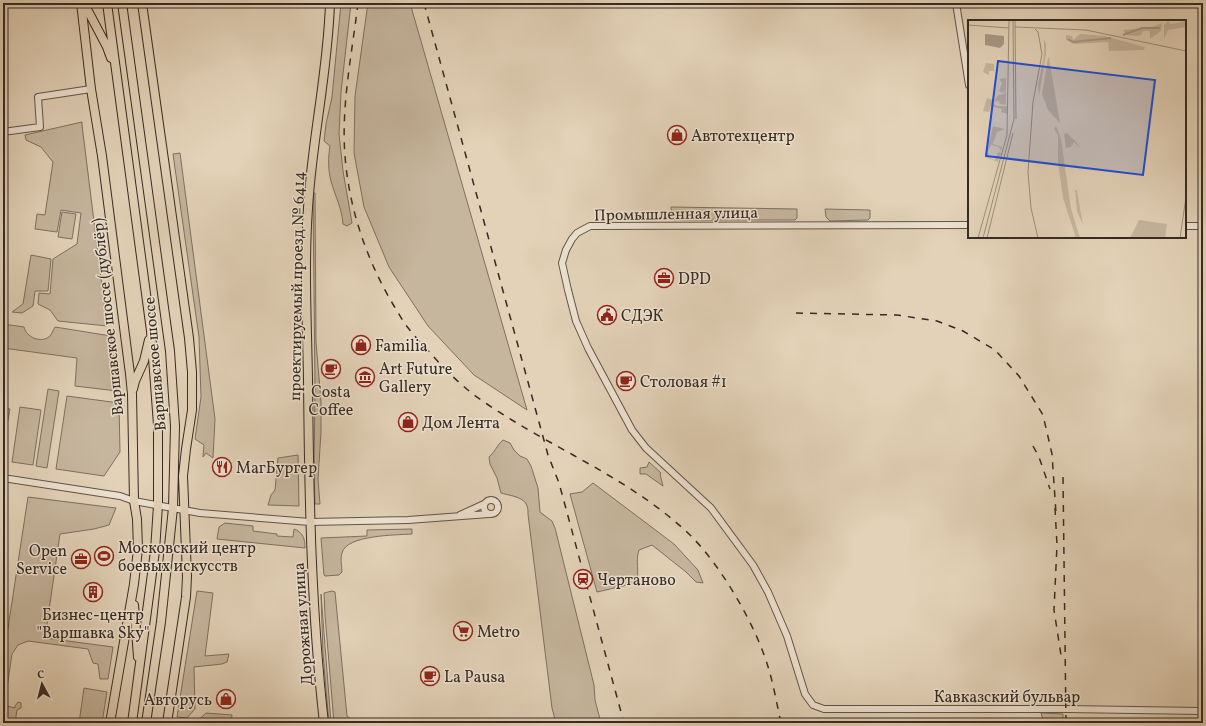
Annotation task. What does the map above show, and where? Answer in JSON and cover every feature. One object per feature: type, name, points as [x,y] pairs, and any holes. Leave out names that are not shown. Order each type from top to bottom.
[{"type":"main road","name":"Варшавское шоссе (дублёр)","points":[[81,3],[132,394],[134,501],[138,536],[134,584],[110,723]]},
{"type":"main road","points":[[85,3],[107,47],[116,73]]},
{"type":"main road","name":"Варшавское шоссе","points":[[107,3],[151,331],[158,425],[158,505],[155,552],[132,723]]},
{"type":"main road","name":"Варшавское шоссе","points":[[123,3],[123,13],[170,351],[175,426],[174,508],[161,622],[146,723]]},
{"type":"main road","points":[[142,3],[189,338],[192,372],[192,410],[183,476],[187,558],[186,597],[167,723]]},
{"type":"main road","name":"проектируемый проезд № 6414","points":[[310,522],[306,274],[307,211],[313,147],[326,62],[330,3]]},
{"type":"main road","points":[[132,394],[135,381],[144,361],[151,331]]},
{"type":"main road","name":"Дорожная улица","points":[[310,522],[324,723]]},
{"type":"main road","points":[[134,584],[139,672]]},
{"type":"street","points":[[956,3],[968,79]]},
{"type":"street","points":[[3,132],[40,127],[38,97],[92,89]]},
{"type":"street","name":"Промышленная улица","points":[[813,705],[805,694],[787,636],[768,592],[753,565],[704,500],[646,448],[632,430],[579,329],[564,274],[562,263],[564,256],[568,244],[577,233],[590,226],[968,224]]},
{"type":"street","points":[[1186,226],[1203,226]]},
{"type":"street","points":[[3,478],[120,496],[134,501],[200,513],[310,522],[408,520],[455,517],[489,514],[496,512],[498,504],[494,500],[490,500],[455,517]]},
{"type":"street","points":[[484,504],[484,509],[489,514]]},
{"type":"street","name":"Кавказский бульвар","points":[[813,705],[824,709],[1066,709],[1203,711]]},
{"type":"shaded area","points":[[341,3],[351,3],[341,92],[339,134],[343,171],[352,223],[347,226],[343,224],[340,207],[330,177],[330,146],[324,141],[332,97]]},
{"type":"shaded area","points":[[368,3],[410,3],[527,410],[474,375],[428,326],[389,267],[364,207],[354,153],[355,96]]},
{"type":"shaded area","points":[[82,122],[107,326],[58,321],[50,310],[38,304],[39,293],[50,294],[53,259],[77,244],[81,213],[61,210],[57,232],[35,229],[37,214],[45,215],[53,162],[41,147],[26,140],[25,135]]},
{"type":"shaded area","points":[[180,153],[215,419],[213,458],[206,453],[203,457],[204,445],[195,439],[201,397],[199,337],[173,154]]},
{"type":"shaded area","points":[[313,193],[315,193],[316,342],[321,402],[318,479],[320,504],[315,504],[314,472],[315,389]]},
{"type":"shaded area","points":[[671,207],[797,209],[797,218],[795,220],[674,220],[672,218]]},
{"type":"shaded area","points":[[825,209],[870,210],[870,218],[868,220],[830,221],[826,217]]},
{"type":"shaded area","points":[[62,212],[76,214],[72,239],[58,237]]},
{"type":"shaded area","points":[[31,255],[51,259],[48,291],[35,291],[33,306],[22,313],[12,312],[23,304]]},
{"type":"shaded area","points":[[3,324],[24,327],[28,334],[38,339],[50,336],[55,327],[111,336],[117,391],[75,386],[77,358],[3,348]]},
{"type":"shaded area","points":[[48,389],[59,391],[47,468],[36,466]]},
{"type":"shaded area","points":[[67,396],[119,403],[120,452],[104,476],[56,469]]},
{"type":"shaded area","points":[[20,407],[41,410],[33,465],[12,462]]},
{"type":"shaded area","points":[[3,408],[10,409],[4,443],[3,443]]},
{"type":"shaded area","points":[[503,440],[510,443],[520,456],[527,459],[531,466],[538,488],[540,512],[552,521],[555,528],[594,685],[595,700],[601,723],[556,723],[552,708],[528,508],[524,501],[501,493],[497,478],[490,464],[489,457]]},
{"type":"shaded area","points":[[298,455],[299,506],[268,505],[271,495],[275,490],[278,458]]},
{"type":"shaded area","points":[[649,462],[661,473],[663,486],[646,474],[640,474],[640,468],[647,467]]},
{"type":"shaded area","points":[[593,483],[674,544],[698,570],[703,583],[696,582],[686,572],[652,545],[639,550],[637,558],[638,575],[636,583],[597,592],[570,494],[582,492]]},
{"type":"shaded area","points":[[28,497],[116,508],[109,525],[94,529],[60,534],[45,638],[113,647],[108,679],[100,679],[98,664],[93,663],[88,649],[28,641],[18,645],[12,654],[3,715],[3,661]]},
{"type":"shaded area","points":[[225,523],[253,526],[253,531],[277,534],[277,536],[293,537],[294,529],[300,532],[303,536],[305,548],[217,539],[219,527]]},
{"type":"shaded area","points":[[412,529],[412,534],[372,537],[352,543],[346,547],[342,553],[342,572],[339,575],[324,575],[321,538],[367,536],[367,530]]},
{"type":"shaded area","points":[[197,591],[213,593],[205,656],[229,654],[227,662],[222,664],[194,667],[195,709],[187,718],[177,717]]},
{"type":"shaded area","points":[[332,591],[335,592],[347,716],[356,723],[334,723],[324,593]]},
{"type":"shaded area","points":[[321,594],[331,723],[329,723],[323,654]]},
{"type":"shaded area","points":[[84,688],[107,692],[102,723],[79,723]]},
{"type":"shaded area","points":[[18,702],[21,703],[21,708],[17,710],[15,723],[5,723],[7,706],[15,708]]},
{"type":"shaded area","points":[[206,713],[232,715],[231,723],[195,723]]},
{"type":"shaded area","points":[[1041,713],[1063,714],[1063,723],[1044,723]]},
{"type":"railway","points":[[358,3],[344,118],[345,156],[347,176],[355,215],[368,253],[384,289],[405,324],[445,369],[472,394],[512,420],[642,496],[666,514],[689,534],[701,547],[725,579],[747,616],[756,635],[769,670],[781,723]]},
{"type":"railway","points":[[424,3],[548,455],[559,483],[624,723]]},
{"type":"railway","points":[[796,313],[897,315],[937,321],[963,331],[995,350],[1019,376],[1043,415],[1052,454],[1056,513]]},
{"type":"railway","points":[[1033,446],[1039,457],[1050,489]]},
{"type":"railway","points":[[1063,477],[1066,723]]},
{"type":"railway","points":[[1055,508],[1057,545],[1054,610],[1061,655]]},
{"type":"place","name":"Автотехцентр","points":[[677,135]]},
{"type":"place","name":"DPD","points":[[664,278]]},
{"type":"place","name":"СДЭК","points":[[607,315]]},
{"type":"place","name":"Familia","points":[[361,345]]},
{"type":"place","name":"Costa Coffee","points":[[331,369]]},
{"type":"place","name":"Art Future Gallery","points":[[365,377]]},
{"type":"place","name":"Столовая #1","points":[[626,381]]},
{"type":"place","name":"Дом Лента","points":[[408,422]]},
{"type":"place","name":"МагБургер","points":[[222,467]]},
{"type":"place","name":"Московский центр боевых искусств","points":[[104,556]]},
{"type":"place","name":"Open Service","points":[[81,559]]},
{"type":"place","name":"Чертаново","points":[[583,579]]},
{"type":"place","name":"Бизнес-центр \"Варшавка Sky\"","points":[[93,592]]},
{"type":"place","name":"Metro","points":[[463,631]]},
{"type":"place","name":"La Pausa","points":[[430,676]]},
{"type":"place","name":"Авторусь","points":[[226,699]]}]
